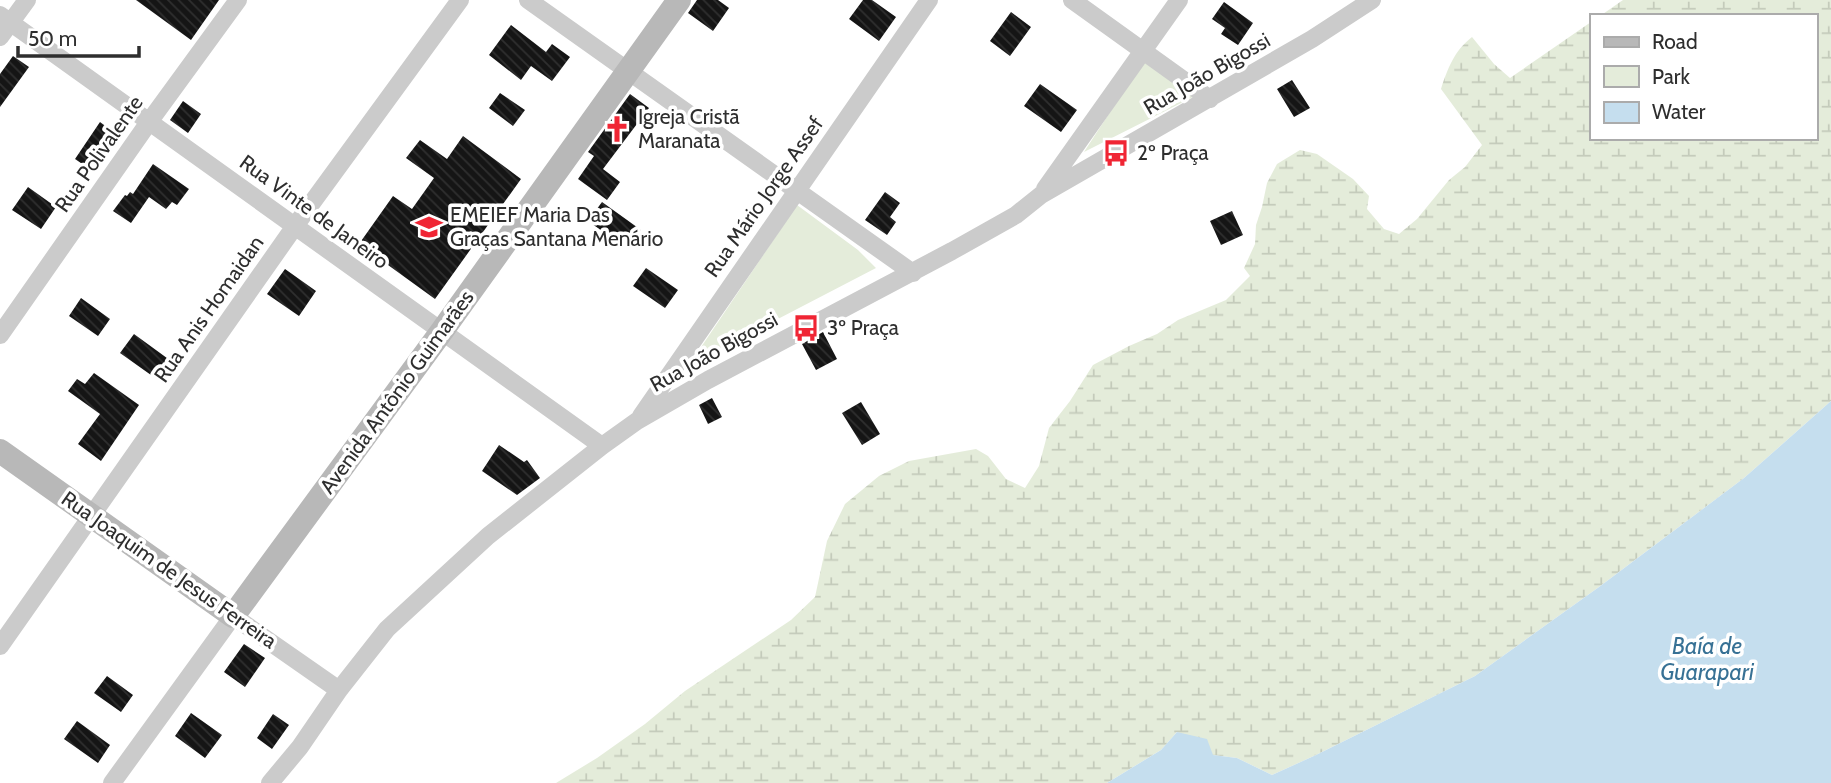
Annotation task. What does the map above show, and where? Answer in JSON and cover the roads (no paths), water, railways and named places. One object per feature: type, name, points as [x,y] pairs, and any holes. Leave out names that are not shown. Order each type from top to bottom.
[{"type":"street","points":[[3,25],[27,0]]},
{"type":"street","name":"Rua Polivalente","points":[[0,335],[238,0]]},
{"type":"street","name":"Rua Anis Homaidan","points":[[0,646],[295,226],[460,0]]},
{"type":"street","points":[[528,0],[913,273]]},
{"type":"street","name":"Avenida Antônio Guimarães","points":[[112,783],[442,331],[679,0]]},
{"type":"street","name":"Rua Mário Jorge Assef","points":[[637,422],[929,0]]},
{"type":"street","points":[[1072,0],[1210,99]]},
{"type":"street","points":[[1041,195],[1178,0]]},
{"type":"street","name":"Rua João Bigossi","points":[[270,783],[300,747],[339,690],[387,629],[488,536],[602,446],[708,380],[913,273],[1016,215],[1041,195],[1312,39],[1372,0]]},
{"type":"street","name":"Rua Vinte de Janeiro","points":[[3,25],[149,122],[602,446]]},
{"type":"street","name":"Rua Joaquim de Jesus Ferreira","points":[[0,451],[339,690]]},
{"type":"water","name":"Baía de Guarapari","points":[[1831,401],[1831,783],[1107,783],[1161,750],[1177,732],[1207,739],[1213,755],[1237,758],[1272,775],[1475,676],[1744,478]]},
{"type":"place","name":"Igreja Cristã Maranata","points":[[617,129]]},
{"type":"place","name":"2º Praça","points":[[1116,153]]},
{"type":"place","name":"EMEIEF Maria Das Graças Santana Menário","points":[[429,227]]},
{"type":"place","name":"3º Praça","points":[[806,328]]}]
